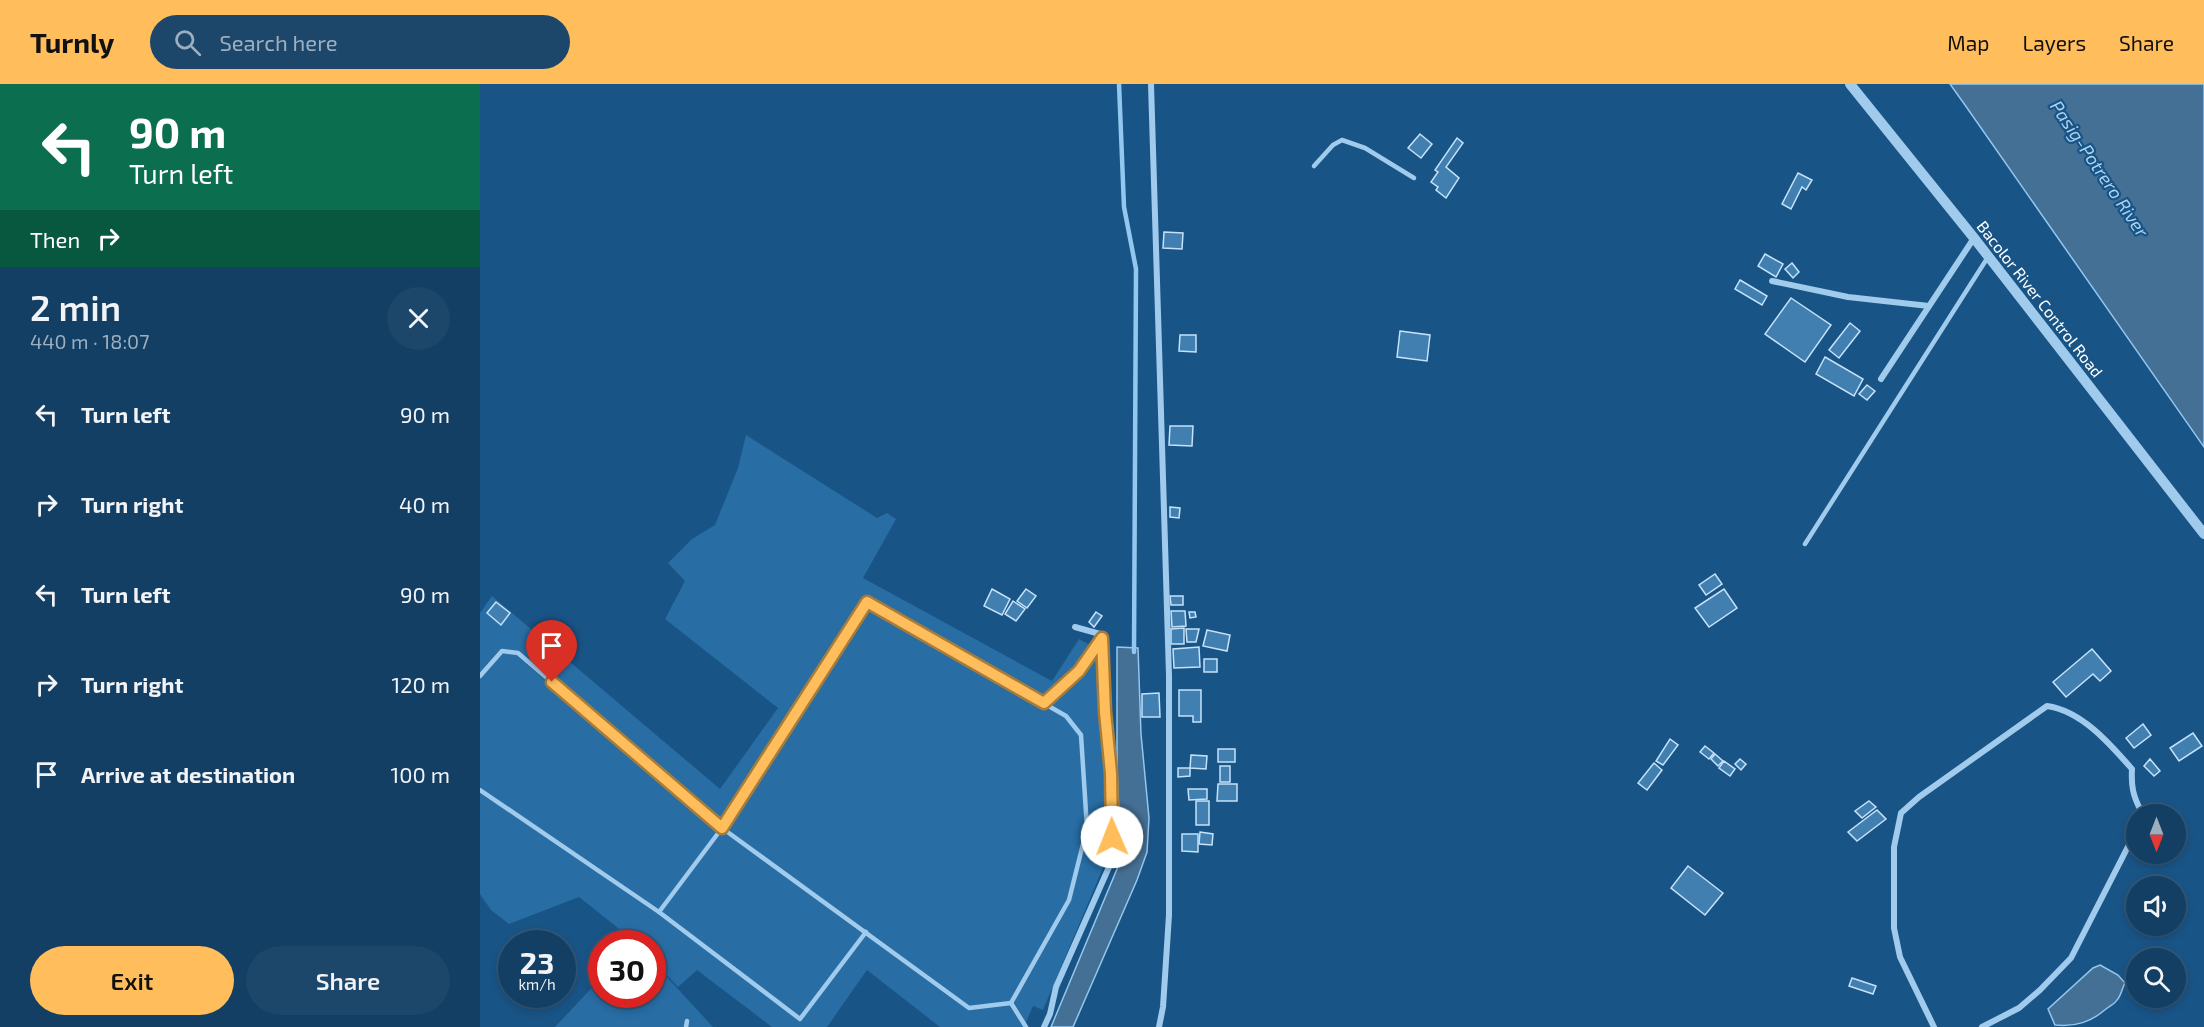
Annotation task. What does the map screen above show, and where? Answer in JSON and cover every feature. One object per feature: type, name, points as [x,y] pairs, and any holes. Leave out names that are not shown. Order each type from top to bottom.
[{"type":"street","points":[[1151,84],[1169,675],[1169,915],[1163,1007],[1159,1027]]},
{"type":"street","name":"Bacolor River Control Road","points":[[1851,84],[1989,257],[2204,534]]},
{"type":"street","points":[[1881,379],[1974,238]]},
{"type":"street","points":[[1772,281],[1848,297],[1929,306]]},
{"type":"street","points":[[1044,1027],[1063,968],[1113,858],[1111,773],[1105,712],[1102,638],[1100,634],[1075,627]]},
{"type":"street","points":[[1934,1027],[1900,957],[1893,928],[1893,847],[1901,813],[1919,797],[2047,706],[2063,710],[2092,728],[2113,747],[2132,769],[2131,788],[2137,804]]},
{"type":"street","points":[[1983,1027],[2019,1008],[2071,958],[2126,851]]},
{"type":"lane","points":[[1314,166],[1342,140],[1365,148],[1414,178]]},
{"type":"lane","points":[[1805,544],[1989,257]]},
{"type":"lane","points":[[659,912],[722,828],[867,602],[1066,716],[1081,735],[1088,828],[1069,900],[1011,1003]]},
{"type":"lane","points":[[1044,703],[1079,671],[1102,638]]},
{"type":"lane","points":[[480,676],[502,651],[518,653],[722,828],[969,1008],[1011,1003]]},
{"type":"lane","points":[[480,790],[659,912],[800,1019],[866,932]]},
{"type":"lane","points":[[1011,1003],[1026,1027]]},
{"type":"shaded area","points":[[746,435],[877,518],[887,513],[896,519],[863,578],[1052,681],[1079,639],[1099,650],[1109,816],[1105,863],[1043,1010],[1033,1006],[1024,1027],[940,1027],[867,970],[827,1027],[772,1027],[697,970],[678,987],[666,974],[666,930],[621,930],[579,897],[509,924],[491,910],[480,894],[480,613],[492,596],[720,789],[778,708],[665,619],[685,581],[668,563],[692,539],[715,525],[738,468]]},
{"type":"shaded area","points":[[666,976],[713,1027],[555,1027],[573,1008],[576,1008],[576,1005],[588,992],[588,1008],[666,1008]]},
{"type":"water","name":"Pasig-Potrero River","points":[[1950,84],[2204,84],[2204,447],[1965,105]]},
{"type":"water","points":[[1117,647],[1138,648],[1141,734],[1149,818],[1147,852],[1073,1027],[1051,1027],[1117,869],[1120,837],[1117,768]]},
{"type":"water","points":[[2100,965],[2118,975],[2125,983],[2120,996],[2100,1014],[2089,1020],[2070,1025],[2055,1025],[2048,1009],[2093,968]]},
{"type":"building","points":[[1420,134],[1432,144],[1421,158],[1408,148]]},
{"type":"building","points":[[1457,138],[1463,143],[1446,167],[1459,178],[1446,198],[1436,190],[1438,187],[1431,182],[1438,172],[1435,170]]},
{"type":"building","points":[[1798,173],[1812,180],[1806,190],[1802,187],[1791,209],[1782,204]]},
{"type":"building","points":[[1164,232],[1183,233],[1182,249],[1163,248]]},
{"type":"building","points":[[1765,254],[1783,264],[1776,277],[1758,266]]},
{"type":"building","points":[[1792,263],[1799,272],[1793,278],[1785,269]]},
{"type":"building","points":[[1740,280],[1767,296],[1762,305],[1735,289]]},
{"type":"building","points":[[1791,298],[1831,325],[1805,362],[1765,334]]},
{"type":"building","points":[[1850,323],[1860,331],[1839,358],[1829,350]]},
{"type":"building","points":[[1400,331],[1430,335],[1427,361],[1397,357]]},
{"type":"building","points":[[1180,335],[1196,335],[1196,352],[1179,351]]},
{"type":"building","points":[[1825,357],[1863,379],[1854,396],[1816,374]]},
{"type":"building","points":[[1867,385],[1875,391],[1867,400],[1859,394]]},
{"type":"building","points":[[1170,426],[1193,426],[1192,446],[1169,445]]},
{"type":"building","points":[[1170,507],[1180,508],[1179,518],[1170,517]]},
{"type":"building","points":[[1715,574],[1722,584],[1706,595],[1699,585]]},
{"type":"building","points":[[992,589],[1010,599],[1002,615],[984,606]]},
{"type":"building","points":[[1026,589],[1036,596],[1027,608],[1017,601]]},
{"type":"building","points":[[1724,589],[1737,608],[1709,627],[1695,608]]},
{"type":"building","points":[[1170,596],[1183,596],[1183,605],[1171,605]]},
{"type":"building","points":[[1013,601],[1025,609],[1016,621],[1005,614]]},
{"type":"building","points":[[496,602],[510,613],[501,625],[487,613]]},
{"type":"building","points":[[1171,611],[1185,611],[1186,626],[1172,627]]},
{"type":"building","points":[[1096,612],[1102,616],[1094,627],[1089,622]]},
{"type":"building","points":[[1189,612],[1195,612],[1196,617],[1190,618]]},
{"type":"building","points":[[1184,628],[1184,644],[1171,644],[1171,629]]},
{"type":"building","points":[[1186,629],[1199,629],[1196,642],[1187,642]]},
{"type":"building","points":[[1207,630],[1230,635],[1227,651],[1203,646]]},
{"type":"building","points":[[1199,647],[1200,667],[1174,668],[1173,649]]},
{"type":"building","points":[[2092,649],[2111,671],[2100,681],[2093,674],[2066,697],[2053,682]]},
{"type":"building","points":[[1204,659],[1217,659],[1217,672],[1204,672]]},
{"type":"building","points":[[1179,690],[1201,690],[1201,722],[1193,722],[1193,716],[1179,716]]},
{"type":"building","points":[[1159,693],[1160,717],[1142,717],[1142,694]]},
{"type":"building","points":[[2143,724],[2151,735],[2134,748],[2126,738]]},
{"type":"building","points":[[2193,733],[2202,746],[2179,761],[2170,748]]},
{"type":"building","points":[[1670,739],[1678,745],[1663,765],[1656,761]]},
{"type":"building","points":[[1705,746],[1714,753],[1709,759],[1700,752]]},
{"type":"building","points":[[1218,749],[1235,749],[1235,762],[1218,762]]},
{"type":"building","points":[[1715,754],[1723,761],[1718,766],[1711,759]]},
{"type":"building","points":[[1191,755],[1207,756],[1206,769],[1190,768]]},
{"type":"building","points":[[1740,759],[1746,764],[1741,770],[1735,764]]},
{"type":"building","points":[[2150,759],[2160,771],[2154,776],[2144,766]]},
{"type":"building","points":[[1724,761],[1735,769],[1730,776],[1719,768]]},
{"type":"building","points":[[1654,763],[1662,770],[1647,790],[1638,783]]},
{"type":"building","points":[[1220,766],[1230,766],[1230,782],[1220,782]]},
{"type":"building","points":[[1178,768],[1190,768],[1190,776],[1178,777]]},
{"type":"building","points":[[1218,784],[1237,784],[1237,801],[1217,801]]},
{"type":"building","points":[[1188,789],[1207,789],[1207,799],[1189,800]]},
{"type":"building","points":[[1196,801],[1209,801],[1209,825],[1196,825]]},
{"type":"building","points":[[1869,801],[1876,807],[1862,818],[1855,811]]},
{"type":"building","points":[[1877,810],[1886,819],[1857,841],[1848,832]]},
{"type":"building","points":[[1200,832],[1213,834],[1212,845],[1199,844]]},
{"type":"building","points":[[1182,834],[1198,834],[1198,852],[1182,851]]},
{"type":"building","points":[[1688,866],[1723,893],[1705,915],[1671,888]]},
{"type":"building","points":[[1852,978],[1876,986],[1873,994],[1849,986]]},
{"type":"waterway","points":[[1119,84],[1124,207],[1136,269],[1134,652]]},
{"type":"route","points":[[552,682],[722,828],[867,602],[1044,703],[1079,671],[1102,638],[1105,712],[1111,773],[1112,837]]}]
